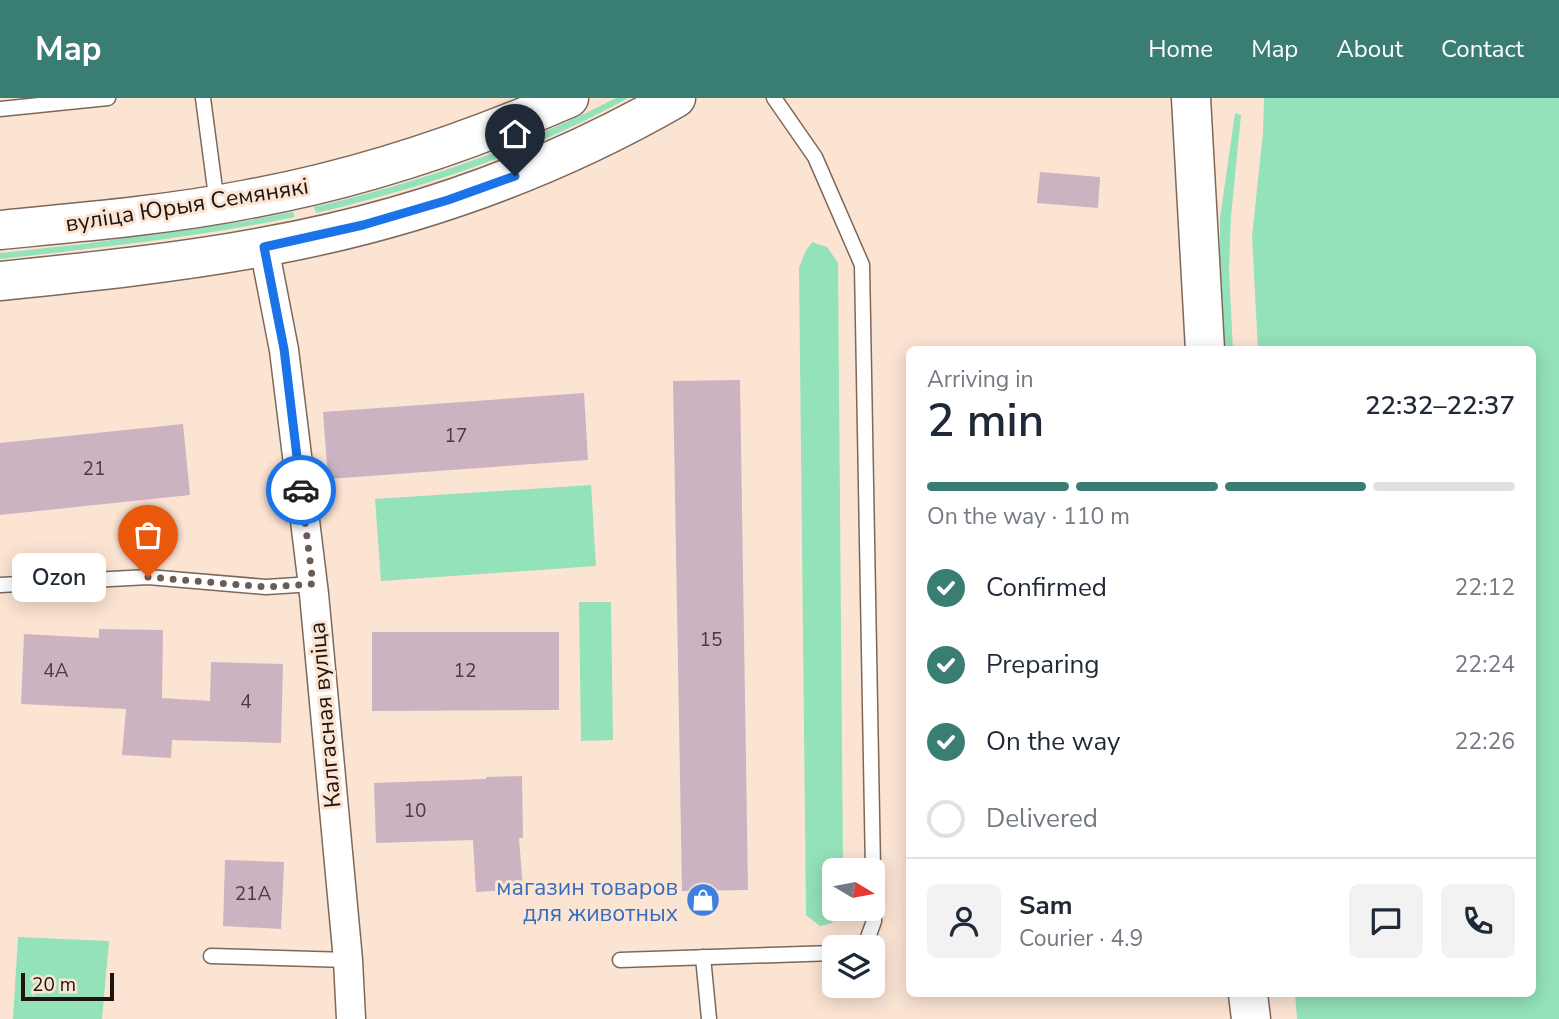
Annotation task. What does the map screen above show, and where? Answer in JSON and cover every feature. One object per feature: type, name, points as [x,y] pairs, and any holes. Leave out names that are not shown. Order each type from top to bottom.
[{"type":"main road","name":"вуліца Юрыя Семянякі","points":[[0,230],[217,205],[357,175],[497,129],[569,98]]},
{"type":"main road","points":[[0,281],[125,268],[264,247],[363,225],[448,200],[515,176],[594,141],[676,98]]},
{"type":"main road","points":[[1191,98],[1205,346]]},
{"type":"main road","points":[[1224,997],[1225,1019]]},
{"type":"main road","points":[[1248,997],[1251,1019]]},
{"type":"street","name":"Калгасная вуліца","points":[[264,247],[284,349],[313,584],[348,960],[351,1019]]},
{"type":"lane","points":[[0,109],[108,98]]},
{"type":"lane","points":[[203,98],[217,205]]},
{"type":"lane","points":[[774,98],[816,157],[862,265],[873,858]]},
{"type":"lane","points":[[0,585],[148,577],[266,587],[313,584]]},
{"type":"lane","points":[[620,960],[822,953]]},
{"type":"lane","points":[[211,956],[348,960]]},
{"type":"lane","points":[[703,957],[709,1019]]},
{"type":"green space","points":[[616,98],[628,98],[515,152],[436,180],[316,213],[314,207],[392,187],[506,148]]},
{"type":"green space","points":[[1264,98],[1559,98],[1559,1019],[1297,1019],[1295,997],[1536,997],[1536,346],[1258,346],[1252,237]]},
{"type":"green space","points":[[1235,113],[1241,115],[1231,216],[1229,271],[1233,346],[1223,346],[1220,218]]},
{"type":"green space","points":[[293,212],[295,217],[222,230],[0,259],[0,253],[83,244]]},
{"type":"green space","points":[[812,242],[827,247],[838,263],[843,858],[822,858],[822,921],[833,921],[820,926],[806,915],[799,268]]},
{"type":"green space","points":[[591,485],[596,566],[381,581],[375,499]]},
{"type":"green space","points":[[579,602],[611,602],[613,740],[581,741]]},
{"type":"green space","points":[[18,937],[109,941],[102,1019],[13,1019]]},
{"type":"building","points":[[1040,172],[1100,177],[1098,208],[1037,203]]},
{"type":"building","points":[[740,380],[748,890],[682,891],[673,381]]},
{"type":"building","points":[[584,393],[588,460],[328,479],[323,412]]},
{"type":"building","points":[[183,424],[190,495],[0,515],[0,443]]},
{"type":"building","points":[[99,629],[163,630],[162,698],[210,701],[211,662],[283,664],[281,743],[172,740],[171,758],[122,755],[126,709],[21,704],[24,634],[99,638]]},
{"type":"building","points":[[372,632],[559,632],[559,710],[372,711]]},
{"type":"building","points":[[522,776],[523,838],[519,838],[523,889],[476,892],[473,840],[376,843],[374,783]]},
{"type":"building","points":[[225,860],[284,862],[281,929],[223,926]]},
{"type":"way so far","points":[[148,577],[266,587],[313,584],[301,490]]},
{"type":"place","name":"Ozon","points":[[148,577]]},
{"type":"place","name":"магазин товаров для животных","points":[[703,900]]},
{"type":"route","points":[[301,490],[284,349],[264,247],[363,225],[448,200],[515,176]]}]
